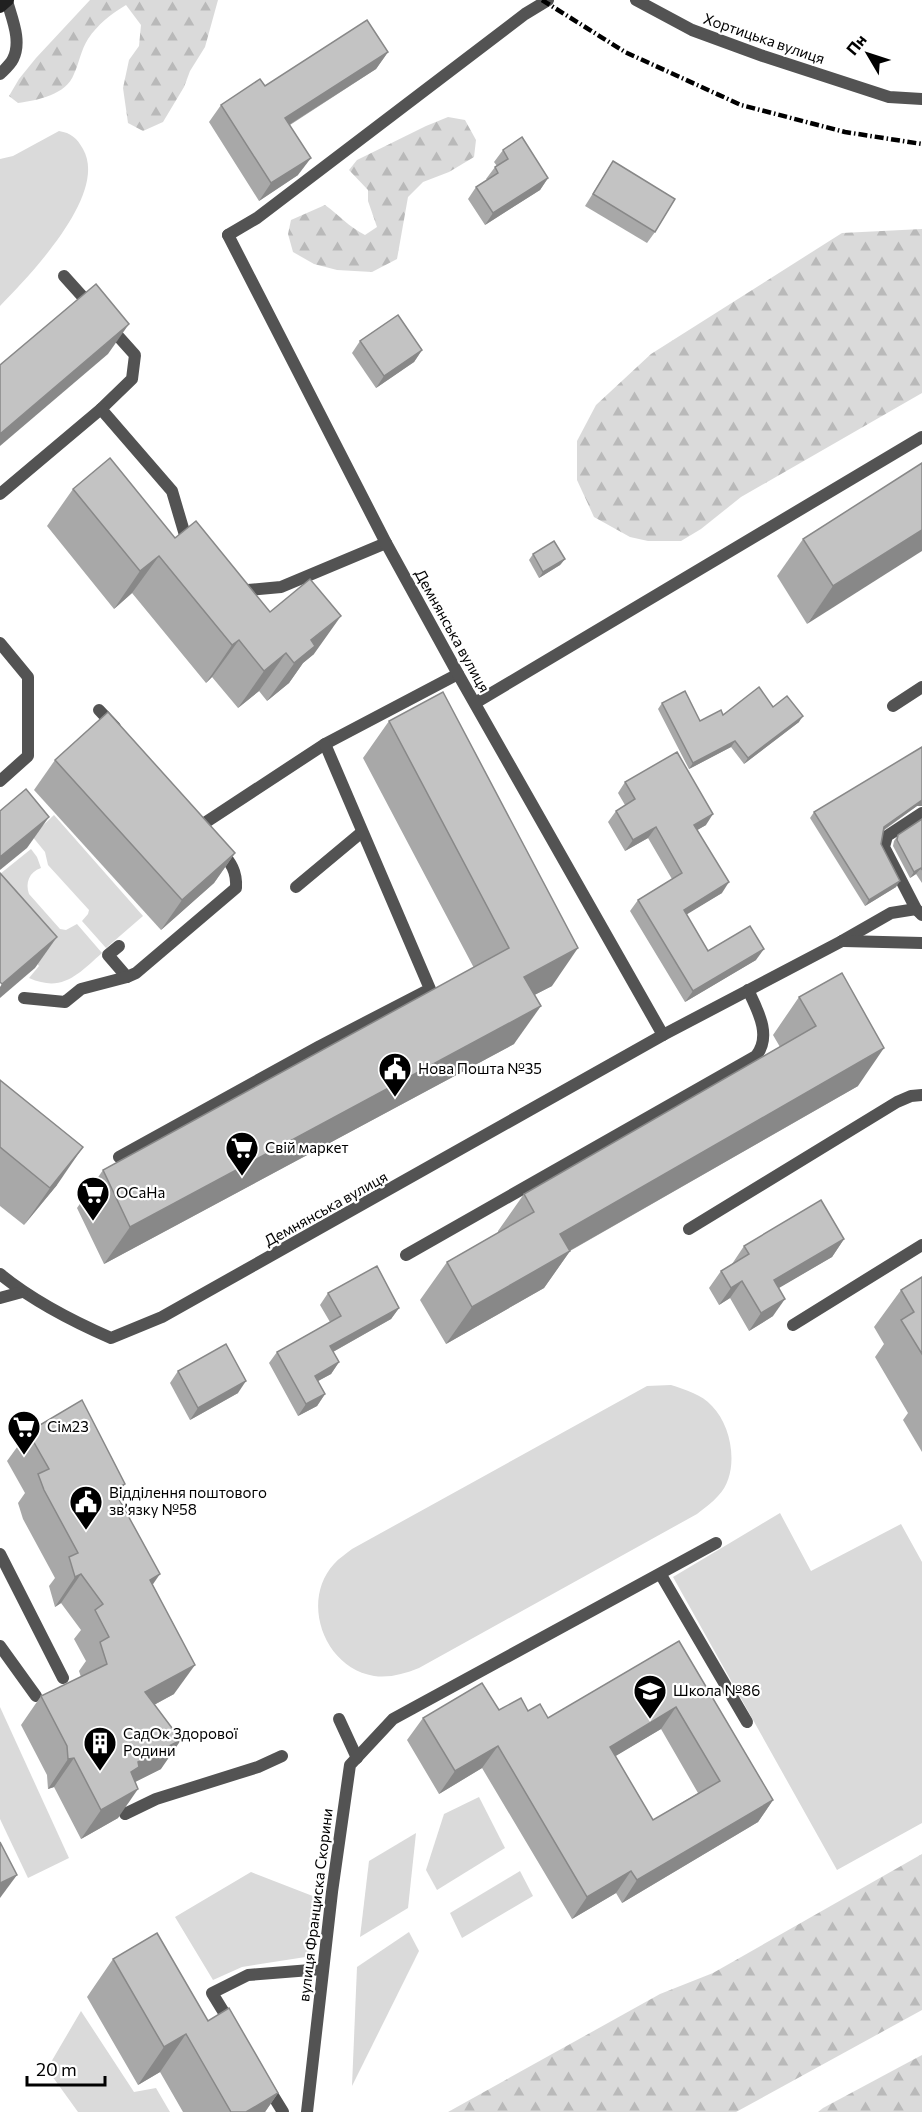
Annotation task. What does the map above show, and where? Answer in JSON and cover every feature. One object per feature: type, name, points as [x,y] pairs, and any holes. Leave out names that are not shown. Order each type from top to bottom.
[{"type":"street","name":"Демнянська вулиця","points":[[548,0],[525,14],[257,218],[228,235],[386,543],[663,1035]]},
{"type":"street","name":"Хортицька вулиця","points":[[636,0],[692,30],[763,56],[889,97],[922,99]]},
{"type":"street","points":[[0,74],[13,60],[16,48],[16,35],[5,3]]},
{"type":"street","points":[[0,494],[101,409],[132,379],[135,356],[64,276]]},
{"type":"street","points":[[101,409],[172,491],[185,535],[199,551]]},
{"type":"street","points":[[475,703],[922,437]]},
{"type":"street","points":[[227,583],[234,591],[281,587],[386,543]]},
{"type":"street","points":[[0,643],[28,677],[28,756],[0,781]]},
{"type":"street","points":[[24,998],[65,1002],[81,989],[136,973],[236,888],[237,878],[234,866],[196,821],[325,744],[458,674]]},
{"type":"street","points":[[892,706],[922,687]]},
{"type":"street","points":[[99,710],[122,735]]},
{"type":"street","points":[[119,1157],[430,988],[325,744]]},
{"type":"street","points":[[918,909],[884,847],[887,836],[922,813]]},
{"type":"street","points":[[296,887],[362,832]]},
{"type":"street","name":"Демнянська вулиця","points":[[0,1274],[22,1292],[111,1338],[162,1317],[663,1035],[891,913],[918,909]]},
{"type":"street","points":[[842,941],[922,943]]},
{"type":"street","points":[[119,946],[108,955],[127,977]]},
{"type":"street","points":[[406,1255],[756,1056],[763,1045],[764,1035],[757,1008],[748,990]]},
{"type":"street","points":[[689,1229],[897,1102],[910,1096],[922,1095]]},
{"type":"street","points":[[793,1325],[922,1245]]},
{"type":"street","points":[[0,1298],[22,1292]]},
{"type":"street","name":"вулиця Франциска Скорини","points":[[307,2112],[350,1765],[393,1719],[716,1543]]},
{"type":"street","points":[[0,1554],[63,1678]]},
{"type":"street","points":[[661,1575],[747,1722]]},
{"type":"street","points":[[0,1646],[36,1696]]},
{"type":"street","points":[[339,1719],[357,1758]]},
{"type":"street","points":[[125,1814],[156,1799],[258,1767],[282,1756]]},
{"type":"street","points":[[236,2033],[212,1993],[248,1975],[323,1969]]},
{"type":"street","points":[[259,2072],[283,2112]]},
{"type":"green space","points":[[90,0],[218,0],[205,47],[163,122],[143,131],[128,123],[123,88],[129,60],[139,46],[141,25],[126,5],[105,20],[88,39],[74,74],[65,87],[51,95],[26,102],[18,103],[9,96],[36,58]]},
{"type":"green space","points":[[448,117],[465,120],[476,140],[474,157],[449,172],[423,182],[408,197],[397,259],[372,272],[337,270],[314,264],[293,252],[288,234],[291,220],[325,205],[365,235],[377,227],[368,201],[368,190],[349,170],[357,160]]},
{"type":"green space","points":[[59,131],[73,137],[83,149],[88,167],[85,188],[76,211],[62,233],[46,255],[0,306],[0,159],[13,156]]},
{"type":"green space","points":[[922,229],[922,393],[741,497],[701,529],[681,541],[648,541],[630,537],[594,517],[577,480],[577,441],[596,405],[651,354],[842,233]]},
{"type":"green space","points":[[54,815],[143,916],[106,948],[82,921],[89,910],[48,865],[45,852],[32,836]]},
{"type":"green space","points":[[31,849],[41,868],[29,878],[29,894],[60,929],[66,930],[77,924],[102,953],[77,974],[61,982],[41,982],[29,978],[39,966],[0,922],[0,874]]},
{"type":"green space","points":[[671,1385],[693,1393],[708,1402],[719,1415],[729,1438],[731,1463],[725,1487],[716,1499],[697,1514],[419,1668],[391,1676],[374,1676],[357,1670],[342,1660],[330,1647],[319,1614],[319,1596],[324,1579],[334,1564],[352,1549],[647,1386]]},
{"type":"green space","points":[[780,1513],[811,1571],[901,1524],[922,1562],[922,1823],[837,1870],[673,1577]]},
{"type":"green space","points":[[0,1707],[69,1858],[28,1878],[0,1819]]},
{"type":"green space","points":[[479,1797],[505,1848],[437,1890],[426,1870],[444,1814]]},
{"type":"green space","points":[[416,1833],[408,1908],[360,1937],[369,1861]]},
{"type":"green space","points":[[922,1854],[922,2010],[736,2112],[448,2112],[660,1994],[713,1973]]},
{"type":"green space","points":[[520,1871],[533,1896],[462,1938],[450,1913]]},
{"type":"green space","points":[[251,1872],[323,1900],[312,1956],[242,1967],[213,1980],[175,1917]]},
{"type":"green space","points":[[409,1932],[419,1951],[352,2086],[357,1967]]},
{"type":"green space","points":[[81,2011],[134,2092],[156,2088],[170,2112],[78,2112],[47,2069]]},
{"type":"green space","points":[[922,2055],[922,2112],[818,2112],[823,2108]]},
{"type":"building","points":[[367,20],[388,52],[285,118],[311,158],[271,183],[221,105],[260,79],[265,86]]},
{"type":"building","points":[[522,137],[548,178],[493,213],[476,187],[498,173],[495,167],[508,159],[503,150]]},
{"type":"building","points":[[613,161],[675,199],[655,232],[593,194]]},
{"type":"building","points":[[96,284],[129,324],[0,434],[0,365]]},
{"type":"building","points":[[398,315],[422,350],[384,376],[360,341]]},
{"type":"building","points":[[110,458],[175,538],[196,521],[270,612],[310,579],[341,616],[311,640],[315,646],[294,663],[286,653],[264,671],[239,640],[232,645],[159,556],[140,571],[73,489]]},
{"type":"building","points":[[922,463],[922,530],[833,586],[803,539]]},
{"type":"building","points":[[554,541],[565,559],[543,572],[533,554]]},
{"type":"building","points":[[759,687],[773,707],[787,696],[803,716],[748,758],[735,741],[693,763],[662,703],[685,691],[700,721],[721,710],[723,715]]},
{"type":"building","points":[[443,692],[578,948],[524,977],[541,1006],[130,1227],[103,1170],[509,948],[389,721]]},
{"type":"building","points":[[108,712],[235,853],[182,900],[55,760]]},
{"type":"building","points":[[922,747],[922,800],[884,827],[881,844],[900,881],[869,900],[814,812]]},
{"type":"building","points":[[677,752],[713,814],[694,825],[729,882],[684,910],[708,951],[750,926],[764,949],[693,991],[638,900],[682,873],[656,827],[633,840],[616,811],[635,799],[625,782]]},
{"type":"building","points":[[26,789],[49,817],[0,857],[0,811]]},
{"type":"building","points":[[922,819],[922,870],[921,868],[914,872],[897,840],[898,835]]},
{"type":"building","points":[[0,873],[57,937],[2,984],[0,982]]},
{"type":"building","points":[[842,973],[884,1048],[560,1234],[570,1251],[472,1307],[447,1262],[534,1212],[524,1194],[816,1026],[799,997]]},
{"type":"building","points":[[0,1080],[83,1147],[50,1188],[0,1147]]},
{"type":"building","points":[[821,1200],[844,1239],[774,1280],[785,1299],[761,1313],[742,1281],[731,1288],[721,1271],[749,1254],[744,1246]]},
{"type":"building","points":[[377,1266],[399,1308],[330,1346],[339,1362],[315,1376],[325,1394],[306,1404],[277,1352],[341,1316],[328,1293]]},
{"type":"building","points":[[922,1277],[922,1354],[901,1320],[914,1312],[901,1290]]},
{"type":"building","points":[[226,1344],[246,1381],[198,1408],[178,1371]]},
{"type":"building","points":[[82,1400],[125,1484],[114,1490],[160,1574],[150,1580],[195,1665],[145,1692],[181,1740],[138,1762],[139,1767],[131,1772],[138,1789],[101,1810],[74,1758],[68,1759],[67,1746],[41,1696],[107,1664],[100,1642],[109,1637],[95,1610],[103,1604],[81,1574],[75,1577],[69,1557],[78,1553],[44,1490],[38,1474],[49,1469],[28,1432]]},
{"type":"building","points":[[679,1641],[773,1800],[637,1880],[631,1871],[587,1897],[498,1746],[455,1771],[423,1718],[482,1683],[499,1710],[521,1698],[528,1711],[540,1704],[548,1718]],"holes":[[[676,1707],[720,1781],[653,1820],[610,1747]]]},
{"type":"building","points":[[0,1842],[17,1875],[0,1883]]},
{"type":"building","points":[[157,1933],[208,2021],[229,2008],[278,2093],[246,2112],[231,2112],[186,2034],[164,2047],[113,1959]]},
{"type":"railway","points":[[542,0],[625,52],[741,105],[845,132],[922,144]]},
{"type":"place","name":"Нова Пошта №35","points":[[395,1098]]},
{"type":"place","name":"Свій маркет","points":[[242,1177]]},
{"type":"place","name":"ОСаНа","points":[[93,1222]]},
{"type":"place","name":"Сім23","points":[[24,1456]]},
{"type":"place","name":"Відділення поштового зв’язку №58","points":[[86,1531]]},
{"type":"place","name":"Школа №86","points":[[650,1720]]},
{"type":"place","name":"СадОк Здорової Родини","points":[[100,1772]]}]
